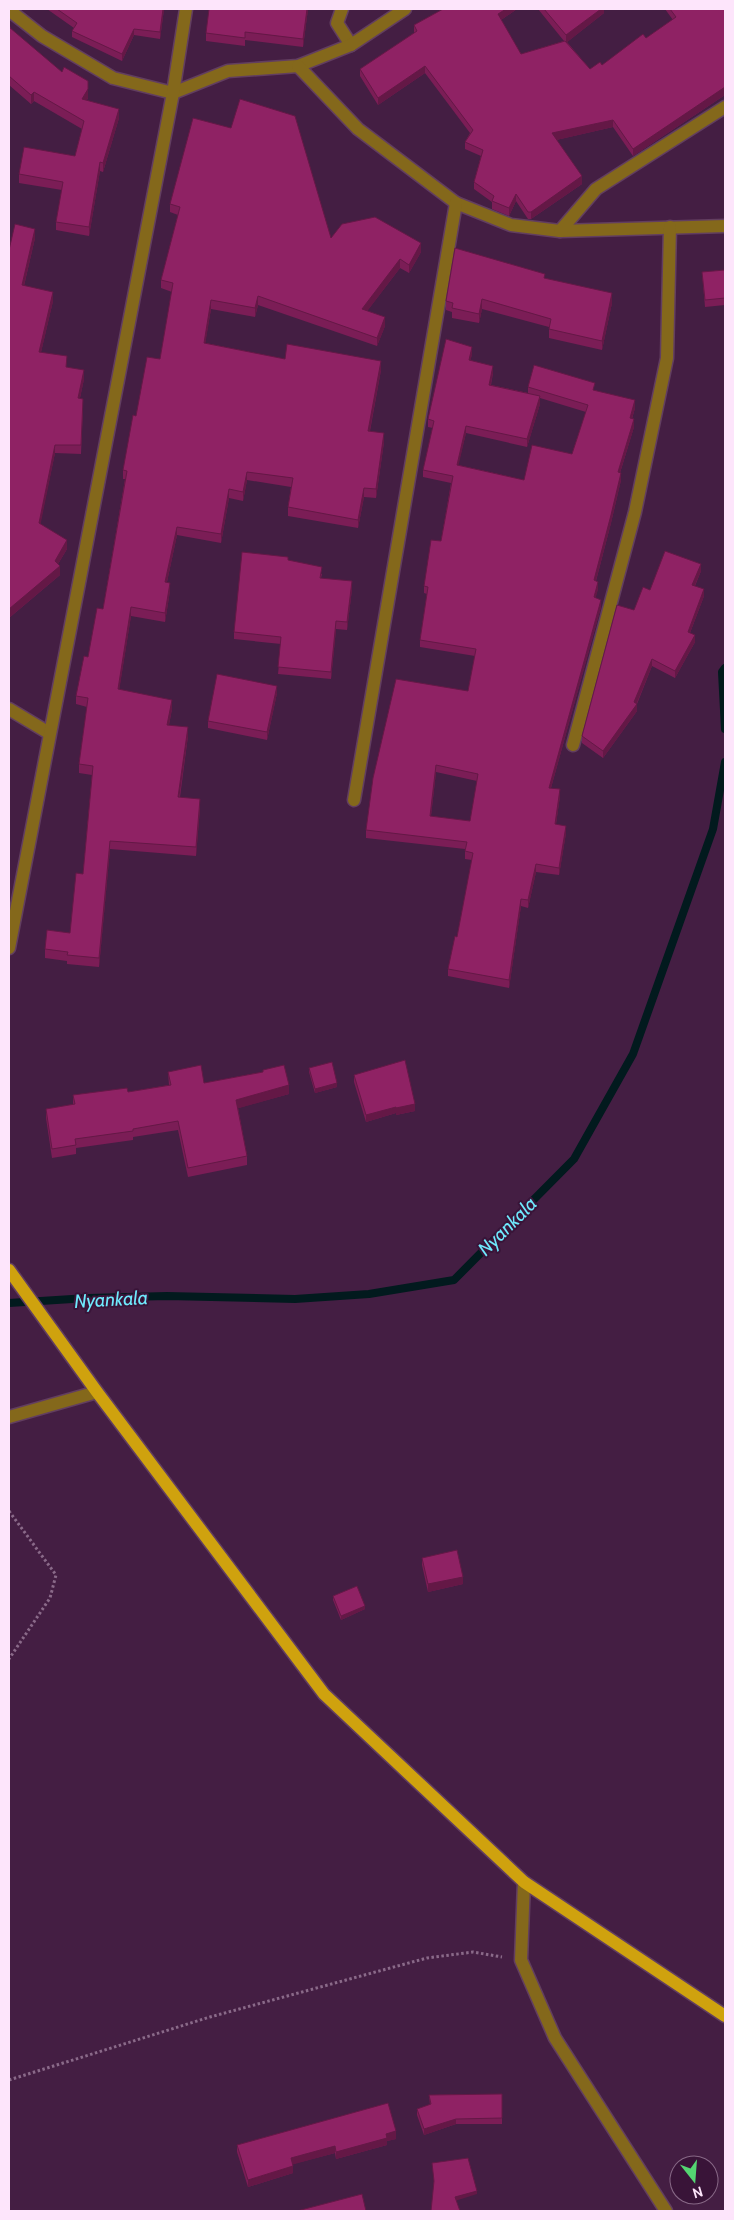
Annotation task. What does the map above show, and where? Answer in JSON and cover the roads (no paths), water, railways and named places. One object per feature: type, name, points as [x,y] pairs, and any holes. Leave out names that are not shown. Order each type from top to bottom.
[{"type":"main road","points":[[9,1271],[97,1392],[324,1694],[524,1882],[725,2016]]},
{"type":"street","points":[[9,948],[173,93],[186,9]]},
{"type":"street","points":[[342,9],[337,23],[351,44]]},
{"type":"street","points":[[9,10],[42,36],[114,78],[173,93],[228,71],[298,66],[351,44],[405,9]]},
{"type":"street","points":[[298,66],[358,129],[456,203],[510,225],[560,231],[725,226]]},
{"type":"street","points":[[560,231],[596,189],[725,107]]},
{"type":"street","points":[[354,800],[456,203]]},
{"type":"street","points":[[573,745],[635,512],[667,358],[670,227]]},
{"type":"street","points":[[9,709],[49,733]]},
{"type":"street","points":[[9,1417],[97,1392]]},
{"type":"street","points":[[524,1882],[522,1960],[555,2038],[666,2211]]},
{"type":"waterway","name":"Nyankala","points":[[725,668],[722,672],[725,729]]},
{"type":"waterway","name":"Nyankala","points":[[9,1303],[167,1296],[295,1299],[369,1294],[454,1280],[574,1159],[633,1054],[713,829],[725,762]]}]
